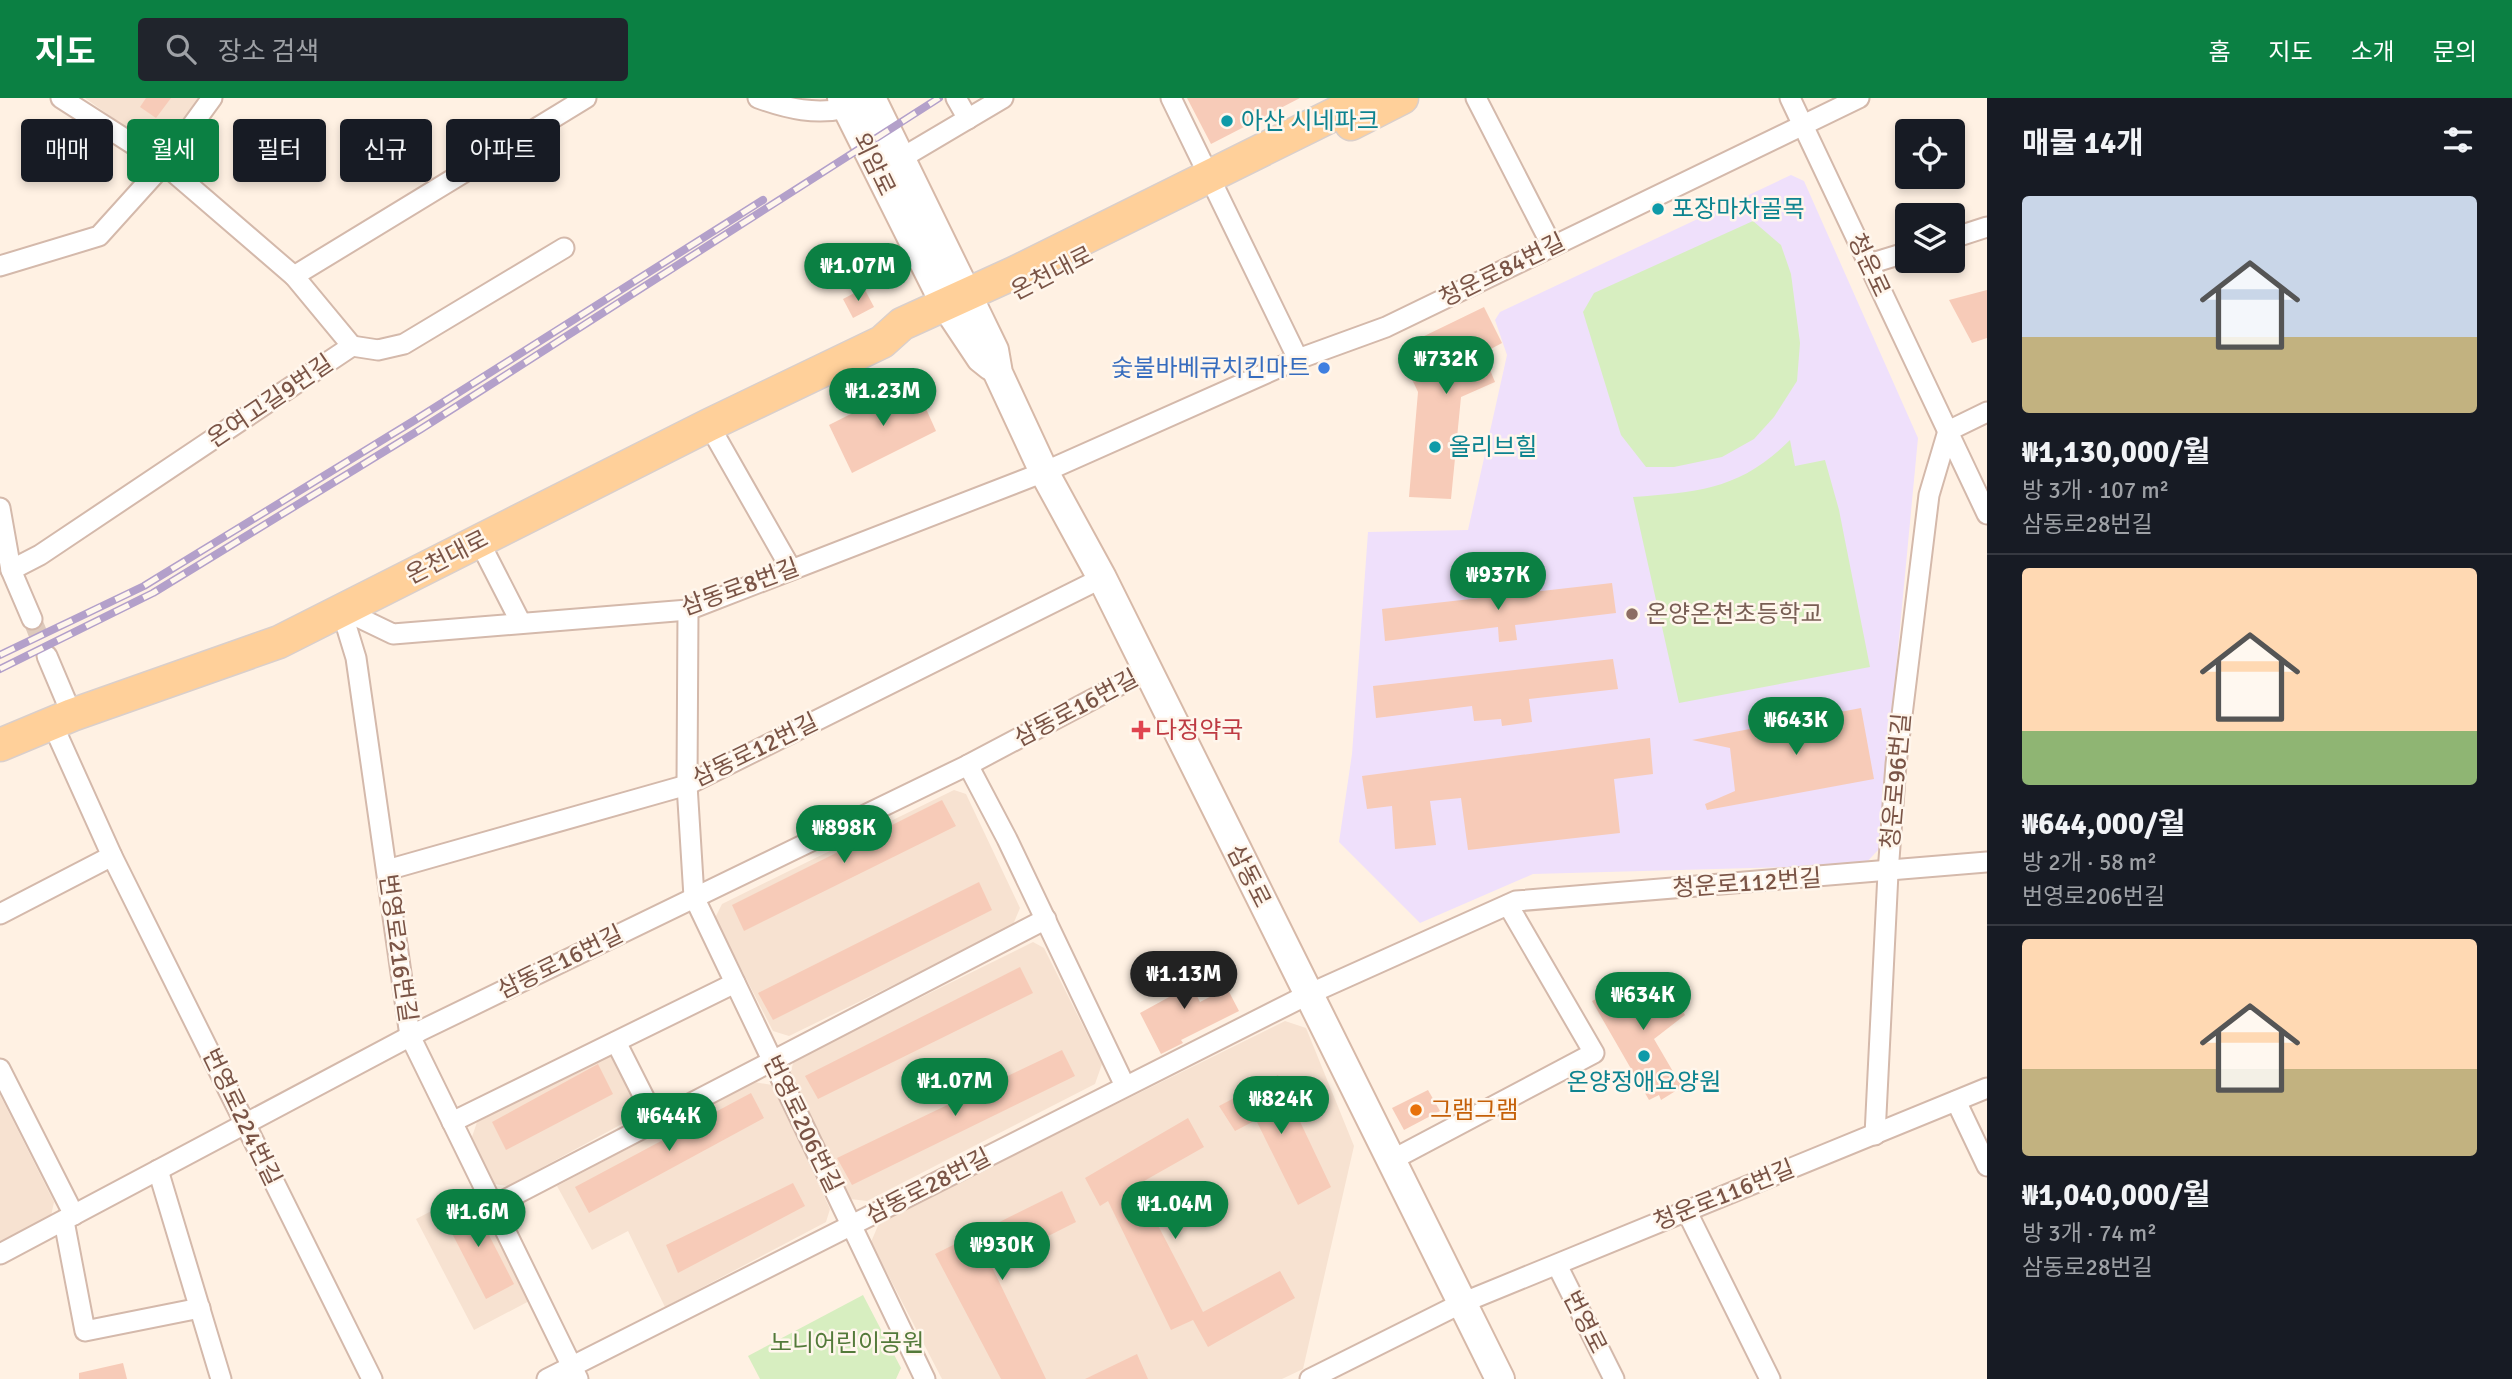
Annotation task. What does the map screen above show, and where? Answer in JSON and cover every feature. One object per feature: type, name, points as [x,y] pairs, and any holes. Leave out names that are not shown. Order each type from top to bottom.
[{"type":"main road","name":"온천대로","points":[[1214,183],[1367,98]]},
{"type":"main road","name":"온천대로","points":[[0,745],[62,719],[279,642],[709,425],[882,342],[914,340],[961,308],[1214,183],[1402,98]]},
{"type":"street","name":"온여고길9번길","points":[[61,98],[127,140]]},
{"type":"street","points":[[197,119],[212,98]]},
{"type":"street","points":[[294,276],[586,98]]},
{"type":"street","points":[[758,98],[781,106],[824,113],[853,101]]},
{"type":"street","points":[[956,98],[968,119]]},
{"type":"street","points":[[900,159],[1003,98]]},
{"type":"street","points":[[1171,98],[1298,359]]},
{"type":"street","points":[[1476,98],[1552,246]]},
{"type":"street","name":"청운로","points":[[1790,98],[1987,514]]},
{"type":"street","name":"청운로84번길","points":[[1044,472],[1298,359],[1386,327],[1859,98]]},
{"type":"street","name":"외암로","points":[[853,101],[900,159],[961,308]]},
{"type":"street","name":"외암로","points":[[853,101],[961,308]]},
{"type":"street","points":[[0,266],[99,236],[148,182]]},
{"type":"street","name":"온여고길9번길","points":[[11,570],[40,555],[352,346],[294,276],[185,182]]},
{"type":"street","points":[[1965,233],[1987,227]]},
{"type":"street","points":[[352,346],[378,350],[404,344],[564,248]]},
{"type":"street","points":[[1868,264],[1895,256]]},
{"type":"street","name":"삼동로","points":[[961,308],[981,358],[998,373],[1044,472],[1102,578],[1500,1379]]},
{"type":"street","points":[[1948,432],[1987,412]]},
{"type":"street","points":[[709,425],[791,569]]},
{"type":"street","name":"청운로96번길","points":[[1875,1135],[1896,764],[1929,495],[1948,432]]},
{"type":"street","name":"삼동로8번길","points":[[341,609],[393,634],[688,610],[1044,472]]},
{"type":"street","points":[[0,508],[11,570],[32,619]]},
{"type":"street","points":[[479,541],[521,623]]},
{"type":"street","name":"삼동로12번길","points":[[387,870],[687,785],[1102,578]]},
{"type":"street","name":"번영로216번길","points":[[341,609],[356,658],[410,1036],[575,1373]]},
{"type":"street","name":"번영로206번길","points":[[688,610],[687,785],[694,897],[924,1379]]},
{"type":"street","points":[[47,656],[62,719]]},
{"type":"street","name":"삼동로16번길","points":[[0,1254],[410,1036],[968,765],[1148,670]]},
{"type":"street","name":"번영로224번길","points":[[62,719],[112,856],[372,1379]]},
{"type":"street","points":[[968,765],[1046,919],[1125,1086]]},
{"type":"street","points":[[0,914],[112,856]]},
{"type":"street","name":"청운로112번길","points":[[1309,994],[1516,901],[1888,873],[1987,862]]},
{"type":"street","points":[[1390,1161],[1594,1053],[1508,905]]},
{"type":"street","points":[[493,1206],[1046,919]]},
{"type":"street","points":[[452,1122],[735,983]]},
{"type":"street","name":"삼동로28번길","points":[[547,1379],[575,1373],[851,1225],[1309,994]]},
{"type":"street","points":[[616,1042],[656,1121]]},
{"type":"street","points":[[0,1069],[69,1218],[85,1331],[200,1308]]},
{"type":"street","name":"청운로116번길","points":[[1310,1379],[1462,1303],[1987,1088]]},
{"type":"street","points":[[1956,1101],[1987,1166]]},
{"type":"street","points":[[159,1170],[221,1379]]},
{"type":"street","points":[[1686,1210],[1770,1379]]},
{"type":"street","name":"번영로","points":[[1557,1265],[1614,1379]]},
{"type":"shaded area","points":[[85,98],[199,98],[185,119],[127,119],[127,128]]},
{"type":"shaded area","name":"온양온천초등학교","points":[[1791,175],[1804,181],[1918,438],[1879,849],[1864,865],[1533,874],[1420,923],[1339,842],[1352,754],[1368,532],[1468,530],[1507,355],[1495,320],[1500,312]]},
{"type":"shaded area","points":[[954,790],[966,794],[1020,908],[1012,927],[789,1036],[773,1031],[715,918],[722,904]]},
{"type":"shaded area","points":[[1033,942],[1044,948],[1102,1064],[1095,1084],[867,1201],[850,1199],[788,1081],[794,1060]]},
{"type":"shaded area","points":[[1285,1021],[1306,1028],[1354,1146],[1303,1369],[1282,1379],[942,1379],[871,1242],[880,1221]]},
{"type":"shaded area","points":[[613,1052],[642,1113],[508,1186],[494,1184],[472,1137],[477,1122]]},
{"type":"shaded area","points":[[754,1082],[772,1085],[830,1209],[826,1222],[665,1307],[628,1231],[592,1250],[557,1186]]},
{"type":"shaded area","points":[[0,1095],[54,1202],[51,1216],[0,1244]]},
{"type":"shaded area","points":[[476,1188],[533,1299],[474,1330],[416,1219]]},
{"type":"green space","points":[[1753,221],[1781,245],[1791,274],[1800,343],[1797,381],[1774,417],[1754,439],[1722,457],[1674,467],[1646,467],[1621,435],[1583,312],[1594,293]]},
{"type":"green space","points":[[1790,440],[1795,466],[1825,460],[1839,510],[1870,667],[1679,703],[1633,497],[1679,493],[1718,485],[1754,469]]},
{"type":"green space","name":"노니어린이공원","points":[[863,1295],[901,1368],[896,1379],[760,1379],[748,1356]]},
{"type":"building","points":[[146,98],[171,98],[156,118],[140,107]]},
{"type":"building","name":"아산 시네파크","points":[[1187,98],[1300,98],[1211,144]]},
{"type":"building","points":[[864,288],[874,307],[853,318],[843,299]]},
{"type":"building","points":[[1987,290],[1987,338],[1972,343],[1949,300]]},
{"type":"building","name":"올리브힐","points":[[1484,307],[1502,343],[1487,351],[1493,363],[1488,365],[1495,382],[1461,397],[1451,499],[1409,497],[1418,392],[1409,373],[1417,369],[1408,351],[1417,347],[1414,341]]},
{"type":"building","points":[[914,382],[936,431],[852,473],[829,425]]},
{"type":"building","points":[[1612,583],[1616,613],[1515,625],[1517,640],[1499,642],[1498,627],[1385,641],[1382,609]]},
{"type":"building","points":[[1613,659],[1618,689],[1529,699],[1532,722],[1502,726],[1501,719],[1474,721],[1472,706],[1376,718],[1373,686]]},
{"type":"building","points":[[1861,708],[1874,779],[1707,810],[1705,804],[1735,791],[1730,748],[1692,740]]},
{"type":"building","points":[[1650,738],[1653,774],[1614,779],[1620,833],[1468,850],[1461,798],[1430,801],[1436,845],[1395,849],[1392,806],[1367,809],[1362,776]]},
{"type":"building","points":[[942,800],[956,826],[744,931],[732,905]]},
{"type":"building","points":[[979,882],[992,910],[773,1020],[758,993]]},
{"type":"building","points":[[1180,963],[1200,1002],[1227,988],[1239,1011],[1181,1040],[1183,1043],[1161,1054],[1140,1013],[1171,996],[1160,973]]},
{"type":"building","points":[[1020,967],[1033,993],[818,1099],[805,1076]]},
{"type":"building","name":"온양정애요양원","points":[[1632,981],[1648,985],[1654,992],[1666,984],[1685,1015],[1654,1039],[1682,1087],[1661,1100],[1659,1095],[1649,1100],[1592,1001]]},
{"type":"building","points":[[1062,1050],[1075,1076],[852,1185],[837,1158]]},
{"type":"building","points":[[598,1064],[613,1094],[506,1150],[492,1122]]},
{"type":"building","points":[[1278,1075],[1331,1187],[1298,1205],[1256,1120],[1235,1131],[1219,1106]]},
{"type":"building","name":"그램그램","points":[[1428,1090],[1440,1111],[1404,1130],[1392,1108]]},
{"type":"building","points":[[751,1093],[764,1118],[589,1213],[575,1187]]},
{"type":"building","points":[[1188,1118],[1204,1147],[1137,1185],[1203,1312],[1280,1271],[1295,1298],[1208,1347],[1193,1320],[1171,1330],[1108,1201],[1100,1206],[1085,1178]]},
{"type":"building","points":[[793,1183],[805,1206],[678,1273],[666,1245]]},
{"type":"building","points":[[1062,1191],[1076,1222],[991,1265],[1046,1379],[1001,1379],[935,1254]]},
{"type":"building","points":[[471,1200],[514,1284],[486,1299],[442,1214]]},
{"type":"building","points":[[1137,1354],[1148,1379],[1085,1379]]},
{"type":"building","points":[[123,1363],[127,1379],[79,1379],[79,1373]]},
{"type":"tunnel","points":[[32,619],[47,656]]},
{"type":"railway","points":[[0,669],[153,593],[421,429],[939,98]]},
{"type":"railway","points":[[0,655],[144,586],[415,420],[763,200]]},
{"type":"place","name":"아산 시네파크","points":[[1227,121]]},
{"type":"place","name":"포장마차골목","points":[[1658,209]]},
{"type":"place","name":"숯불바베큐치킨마트","points":[[1324,368]]},
{"type":"place","name":"올리브힐","points":[[1435,447]]},
{"type":"place","name":"온양온천초등학교","points":[[1632,614]]},
{"type":"place","name":"다정약국","points":[[1141,730]]},
{"type":"place","name":"온양정애요양원","points":[[1644,1056]]},
{"type":"place","name":"그램그램","points":[[1416,1110]]}]
